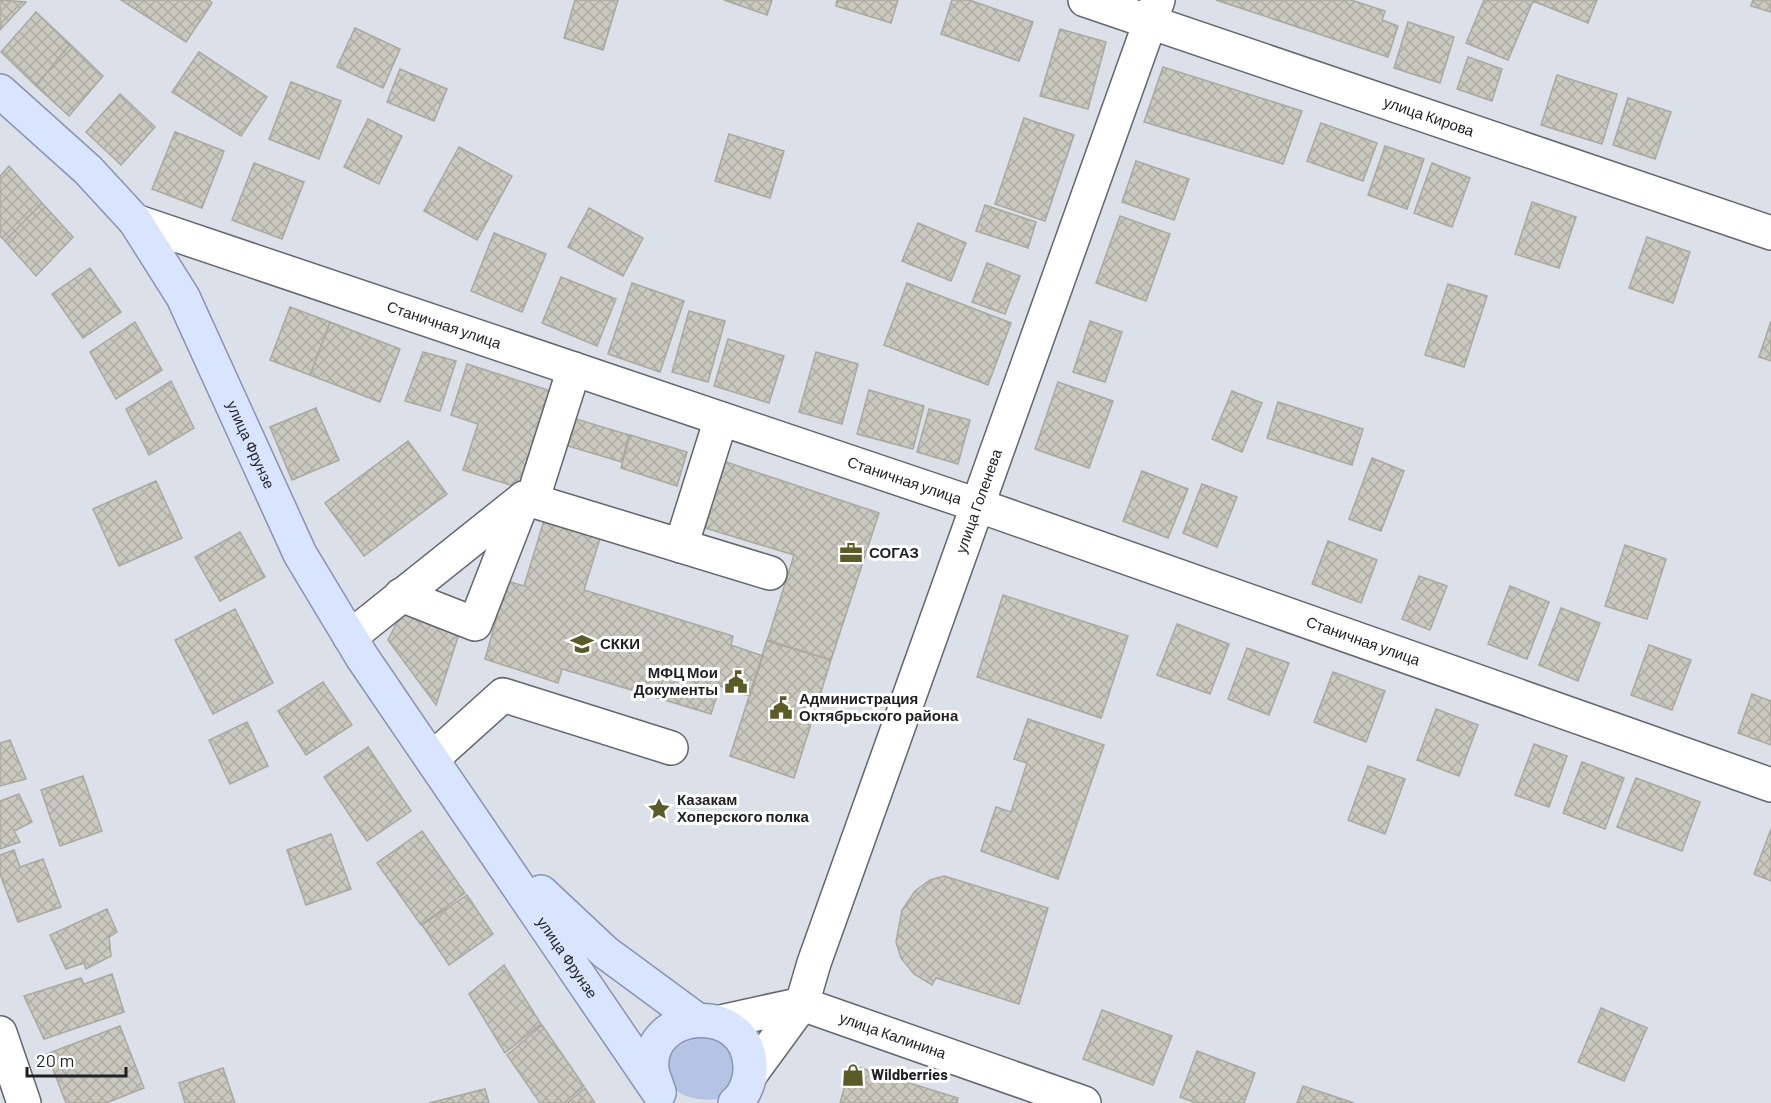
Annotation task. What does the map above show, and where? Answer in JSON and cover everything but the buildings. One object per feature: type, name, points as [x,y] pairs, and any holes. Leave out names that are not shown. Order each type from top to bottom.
[{"type":"main road","name":"улица Фрунзе","points":[[0,91],[88,170],[135,220],[183,297],[300,554],[350,637],[663,1098]]},
{"type":"main road","name":"улица Фрунзе","points":[[475,820],[558,910],[605,952],[708,1020],[738,1035],[750,1056],[741,1095]]},
{"type":"main road","points":[[663,1098],[652,1068],[657,1046],[673,1027],[708,1020]]},
{"type":"street","name":"улица Кирова","points":[[1085,0],[1154,11],[1771,233]]},
{"type":"street","name":"улица Голенева","points":[[741,1095],[802,1004],[813,963],[1154,11]]},
{"type":"street","name":"Станичная улица","points":[[135,220],[977,505],[1771,785]]},
{"type":"street","points":[[401,595],[475,624],[528,499],[574,369]]},
{"type":"street","points":[[681,546],[721,419]]},
{"type":"street","points":[[528,499],[770,573]]},
{"type":"street","points":[[350,637],[401,595],[528,499]]},
{"type":"street","points":[[432,759],[503,695],[671,748]]},
{"type":"street","points":[[708,1020],[802,1004]]},
{"type":"street","name":"улица Калинина","points":[[802,1004],[1084,1103]]},
{"type":"street","points":[[0,1033],[24,1103]]},
{"type":"shaded area","points":[[697,1031],[732,1045],[738,1076],[720,1098],[706,1100],[682,1094],[671,1085],[668,1078],[673,1045]]},
{"type":"place","name":"СОГАЗ","points":[[851,553]]},
{"type":"place","name":"СККИ","points":[[582,644]]},
{"type":"place","name":"МФЦ Мои Документы","points":[[736,682]]},
{"type":"place","name":"Администрация Октябрьского района","points":[[781,708]]},
{"type":"place","name":"Казакам Хоперского полка","points":[[659,809]]},
{"type":"place","name":"Wildberries","points":[[853,1075]]}]
